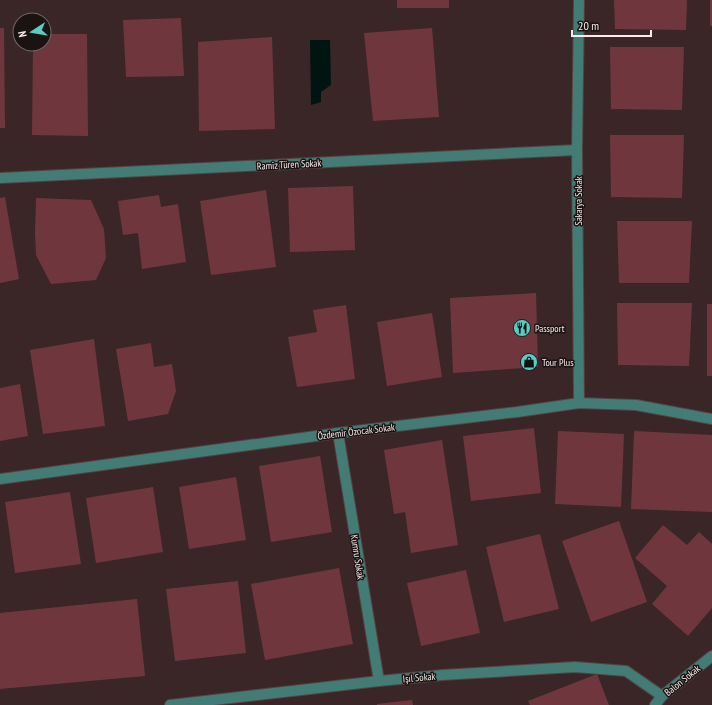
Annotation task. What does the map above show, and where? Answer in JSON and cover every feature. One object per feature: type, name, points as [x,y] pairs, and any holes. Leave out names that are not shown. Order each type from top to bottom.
[{"type":"street","name":"Sakarya Sokak","points":[[579,0],[579,403]]},
{"type":"street","name":"Ramiz Türen Sokak","points":[[0,178],[578,150]]},
{"type":"street","name":"Özdemir Özocak Sokak","points":[[0,478],[338,433],[517,412],[579,403],[636,405],[712,419]]},
{"type":"street","name":"Kumru Sokak","points":[[338,433],[379,681]]},
{"type":"street","name":"Balon Sokak","points":[[655,705],[662,696],[712,656]]},
{"type":"street","name":"Işıl Sokak","points":[[170,705],[379,681],[457,674],[575,667],[626,671],[662,696]]},
{"type":"shaded area","points":[[310,40],[330,40],[331,85],[321,92],[321,102],[311,105]]},
{"type":"building","points":[[397,0],[449,0],[449,8],[397,8]]},
{"type":"building","points":[[614,0],[687,0],[686,30],[615,29]]},
{"type":"building","points":[[710,0],[712,0],[712,26],[710,26]]},
{"type":"building","points":[[181,18],[184,76],[126,77],[123,20]]},
{"type":"building","points":[[0,28],[4,28],[5,128],[0,128]]},
{"type":"building","points":[[432,28],[439,117],[373,121],[364,33]]},
{"type":"building","points":[[52,34],[87,34],[88,136],[32,135],[33,52],[52,52]]},
{"type":"building","points":[[272,37],[275,129],[199,131],[198,42]]},
{"type":"building","points":[[610,47],[684,47],[682,110],[611,109]]},
{"type":"building","points":[[610,135],[684,135],[682,198],[611,197]]},
{"type":"building","points":[[353,186],[355,250],[290,252],[288,188]]},
{"type":"building","points":[[266,190],[276,267],[211,275],[200,201]]},
{"type":"building","points":[[159,195],[161,207],[178,204],[186,262],[142,269],[138,233],[123,235],[118,201]]},
{"type":"building","points":[[5,197],[19,279],[0,283],[0,198]]},
{"type":"building","points":[[36,198],[91,200],[104,229],[106,258],[96,280],[51,284],[36,255]]},
{"type":"building","points":[[617,221],[692,221],[689,283],[619,283]]},
{"type":"building","points":[[536,293],[538,367],[453,373],[450,298]]},
{"type":"building","points":[[617,303],[692,303],[689,366],[618,365]]},
{"type":"building","points":[[707,304],[712,304],[712,376],[707,376]]},
{"type":"building","points":[[346,305],[355,379],[297,387],[288,337],[317,332],[313,310]]},
{"type":"building","points":[[432,313],[442,377],[387,386],[377,322]]},
{"type":"building","points":[[94,339],[105,426],[43,434],[30,350]]},
{"type":"building","points":[[151,343],[154,367],[172,364],[176,391],[168,414],[128,421],[116,349]]},
{"type":"building","points":[[20,384],[28,436],[0,441],[0,388]]},
{"type":"building","points":[[534,428],[541,493],[471,501],[463,436]]},
{"type":"building","points":[[558,431],[624,434],[621,507],[555,504]]},
{"type":"building","points":[[634,431],[712,435],[712,512],[631,509]]},
{"type":"building","points":[[442,440],[458,545],[411,553],[405,512],[394,514],[384,450]]},
{"type":"building","points":[[320,456],[332,532],[271,542],[259,466]]},
{"type":"building","points":[[236,477],[246,540],[189,549],[179,487]]},
{"type":"building","points":[[153,487],[163,552],[96,563],[86,498]]},
{"type":"building","points":[[70,492],[81,564],[15,573],[5,502]]},
{"type":"building","points":[[619,521],[647,602],[591,622],[562,541]]},
{"type":"building","points":[[663,525],[687,545],[699,532],[712,544],[712,608],[688,636],[652,604],[667,586],[635,558]]},
{"type":"building","points":[[540,534],[559,609],[504,622],[486,547]]},
{"type":"building","points":[[339,568],[353,644],[265,660],[251,584]]},
{"type":"building","points":[[466,570],[480,633],[421,646],[407,583]]},
{"type":"building","points":[[238,581],[246,653],[175,661],[166,589]]},
{"type":"building","points":[[137,599],[145,676],[0,689],[0,613]]},
{"type":"building","points":[[597,674],[609,705],[530,705],[528,701]]},
{"type":"building","points":[[412,700],[413,705],[377,705],[377,704]]},
{"type":"place","name":"Passport","points":[[522,328]]},
{"type":"place","name":"Tour Plus","points":[[529,362]]}]
